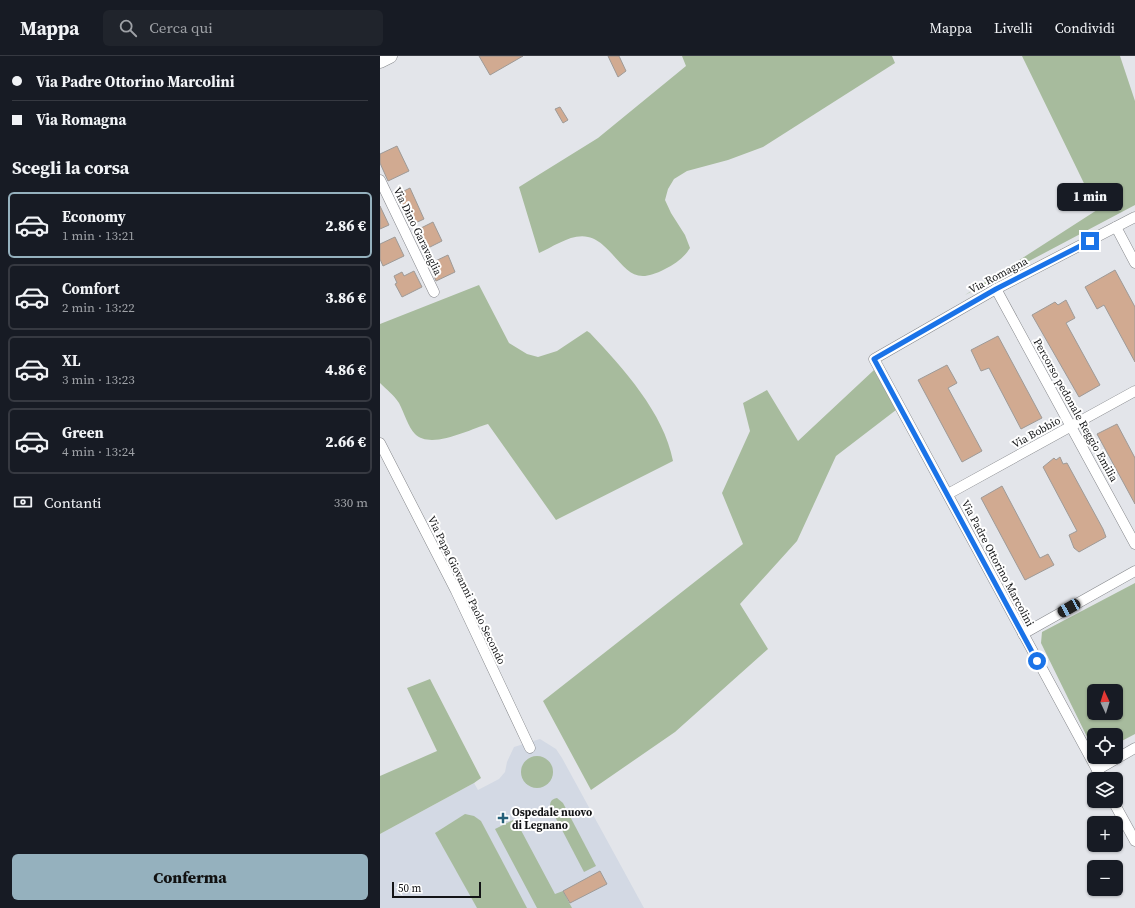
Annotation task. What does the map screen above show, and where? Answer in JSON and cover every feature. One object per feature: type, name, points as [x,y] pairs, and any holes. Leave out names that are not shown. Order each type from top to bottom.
[{"type":"street","points":[[380,61],[390,56]]},
{"type":"street","name":"Via Dino Garavaglia","points":[[380,180],[434,292]]},
{"type":"street","name":"Via Romagna","points":[[874,359],[996,289],[1135,217]]},
{"type":"street","points":[[1116,227],[1135,263]]},
{"type":"street","name":"Percorso pedonale Reggio Emilia","points":[[996,289],[1135,544]]},
{"type":"street","name":"Via Padre Ottorino Marcolini","points":[[874,359],[1097,770]]},
{"type":"street","name":"Via Bobbio","points":[[948,494],[1135,391]]},
{"type":"street","name":"Via Papa Giovanni Paolo Secondo","points":[[380,443],[456,591],[530,748]]},
{"type":"street","points":[[1022,634],[1135,571]]},
{"type":"street","points":[[1097,770],[1135,748]]},
{"type":"street","points":[[1117,808],[1135,841]]},
{"type":"shaded area","name":"Ospedale nuovo di Legnano","points":[[540,739],[556,749],[562,758],[644,908],[380,908],[380,834],[474,783],[478,790],[499,779],[505,772],[507,762],[514,747]]},
{"type":"green space","points":[[682,56],[892,56],[895,63],[763,147],[728,160],[687,171],[674,179],[668,189],[665,200],[671,213],[685,235],[690,248],[682,258],[669,267],[654,274],[644,276],[637,275],[624,267],[595,239],[582,236],[563,241],[539,253],[519,187],[598,138],[686,66]]},
{"type":"green space","points":[[1022,56],[1120,56],[1135,101],[1135,205],[965,295],[1097,210]]},
{"type":"green space","points":[[479,285],[509,343],[527,354],[538,357],[557,351],[587,331],[590,333],[616,361],[640,392],[661,426],[673,461],[556,520],[488,424],[461,434],[440,439],[431,440],[422,438],[415,434],[397,400],[380,383],[380,324]]},
{"type":"green space","points":[[874,370],[896,410],[836,456],[797,541],[740,604],[768,649],[675,732],[591,790],[543,701],[743,544],[722,493],[750,431],[743,403],[767,390],[798,441]]},
{"type":"green space","points":[[1135,583],[1135,734],[1123,740],[1123,728],[1087,728],[1087,737],[1041,643],[1042,632]]},
{"type":"green space","points":[[430,679],[481,778],[380,834],[380,776],[437,751],[407,688]]},
{"type":"green space","points":[[537,756],[543,757],[550,763],[553,772],[552,778],[546,785],[537,788],[531,787],[524,781],[521,772],[522,766],[528,759]]},
{"type":"green space","points":[[557,798],[563,803],[596,866],[584,872],[550,807],[551,801]]},
{"type":"green space","points":[[465,814],[474,816],[481,821],[527,908],[477,908],[435,833]]},
{"type":"green space","points":[[515,819],[555,894],[563,891],[572,908],[537,908],[495,829]]},
{"type":"building","points":[[479,56],[523,56],[490,75]]},
{"type":"building","points":[[608,56],[619,56],[626,71],[618,77]]},
{"type":"building","points":[[560,107],[568,120],[563,123],[555,109]]},
{"type":"building","points":[[397,146],[409,171],[388,181],[380,163],[380,154]]},
{"type":"building","points":[[410,188],[424,219],[411,225],[396,195]]},
{"type":"building","points":[[380,206],[389,225],[380,229]]},
{"type":"building","points":[[433,222],[442,241],[422,251],[413,232]]},
{"type":"building","points":[[395,237],[404,256],[383,266],[380,259],[380,244]]},
{"type":"building","points":[[448,255],[455,272],[436,281],[429,264]]},
{"type":"building","points":[[1115,270],[1135,307],[1135,362],[1104,305],[1097,309],[1085,287]]},
{"type":"building","points":[[414,271],[422,287],[402,297],[395,284],[397,283],[394,276],[402,272],[404,276]]},
{"type":"building","points":[[1066,300],[1075,318],[1066,323],[1100,385],[1079,397],[1032,315],[1055,302],[1058,305]]},
{"type":"building","points":[[998,336],[1042,418],[1021,429],[989,368],[981,371],[971,350]]},
{"type":"building","points":[[947,365],[957,383],[948,388],[982,451],[962,462],[918,380]]},
{"type":"building","points":[[1117,424],[1135,458],[1135,504],[1097,434]]},
{"type":"building","points":[[1060,457],[1063,464],[1067,463],[1106,537],[1079,552],[1074,548],[1069,535],[1077,531],[1043,467],[1054,458],[1056,460]]},
{"type":"building","points":[[1002,486],[1040,558],[1048,554],[1054,565],[1025,580],[981,498]]},
{"type":"building","points":[[600,871],[607,884],[570,903],[563,891]]},
{"type":"place","name":"Ospedale nuovo di Legnano","points":[[503,818]]},
{"type":"route","points":[[1037,661],[888,382],[874,359],[996,289],[1090,241]]}]
